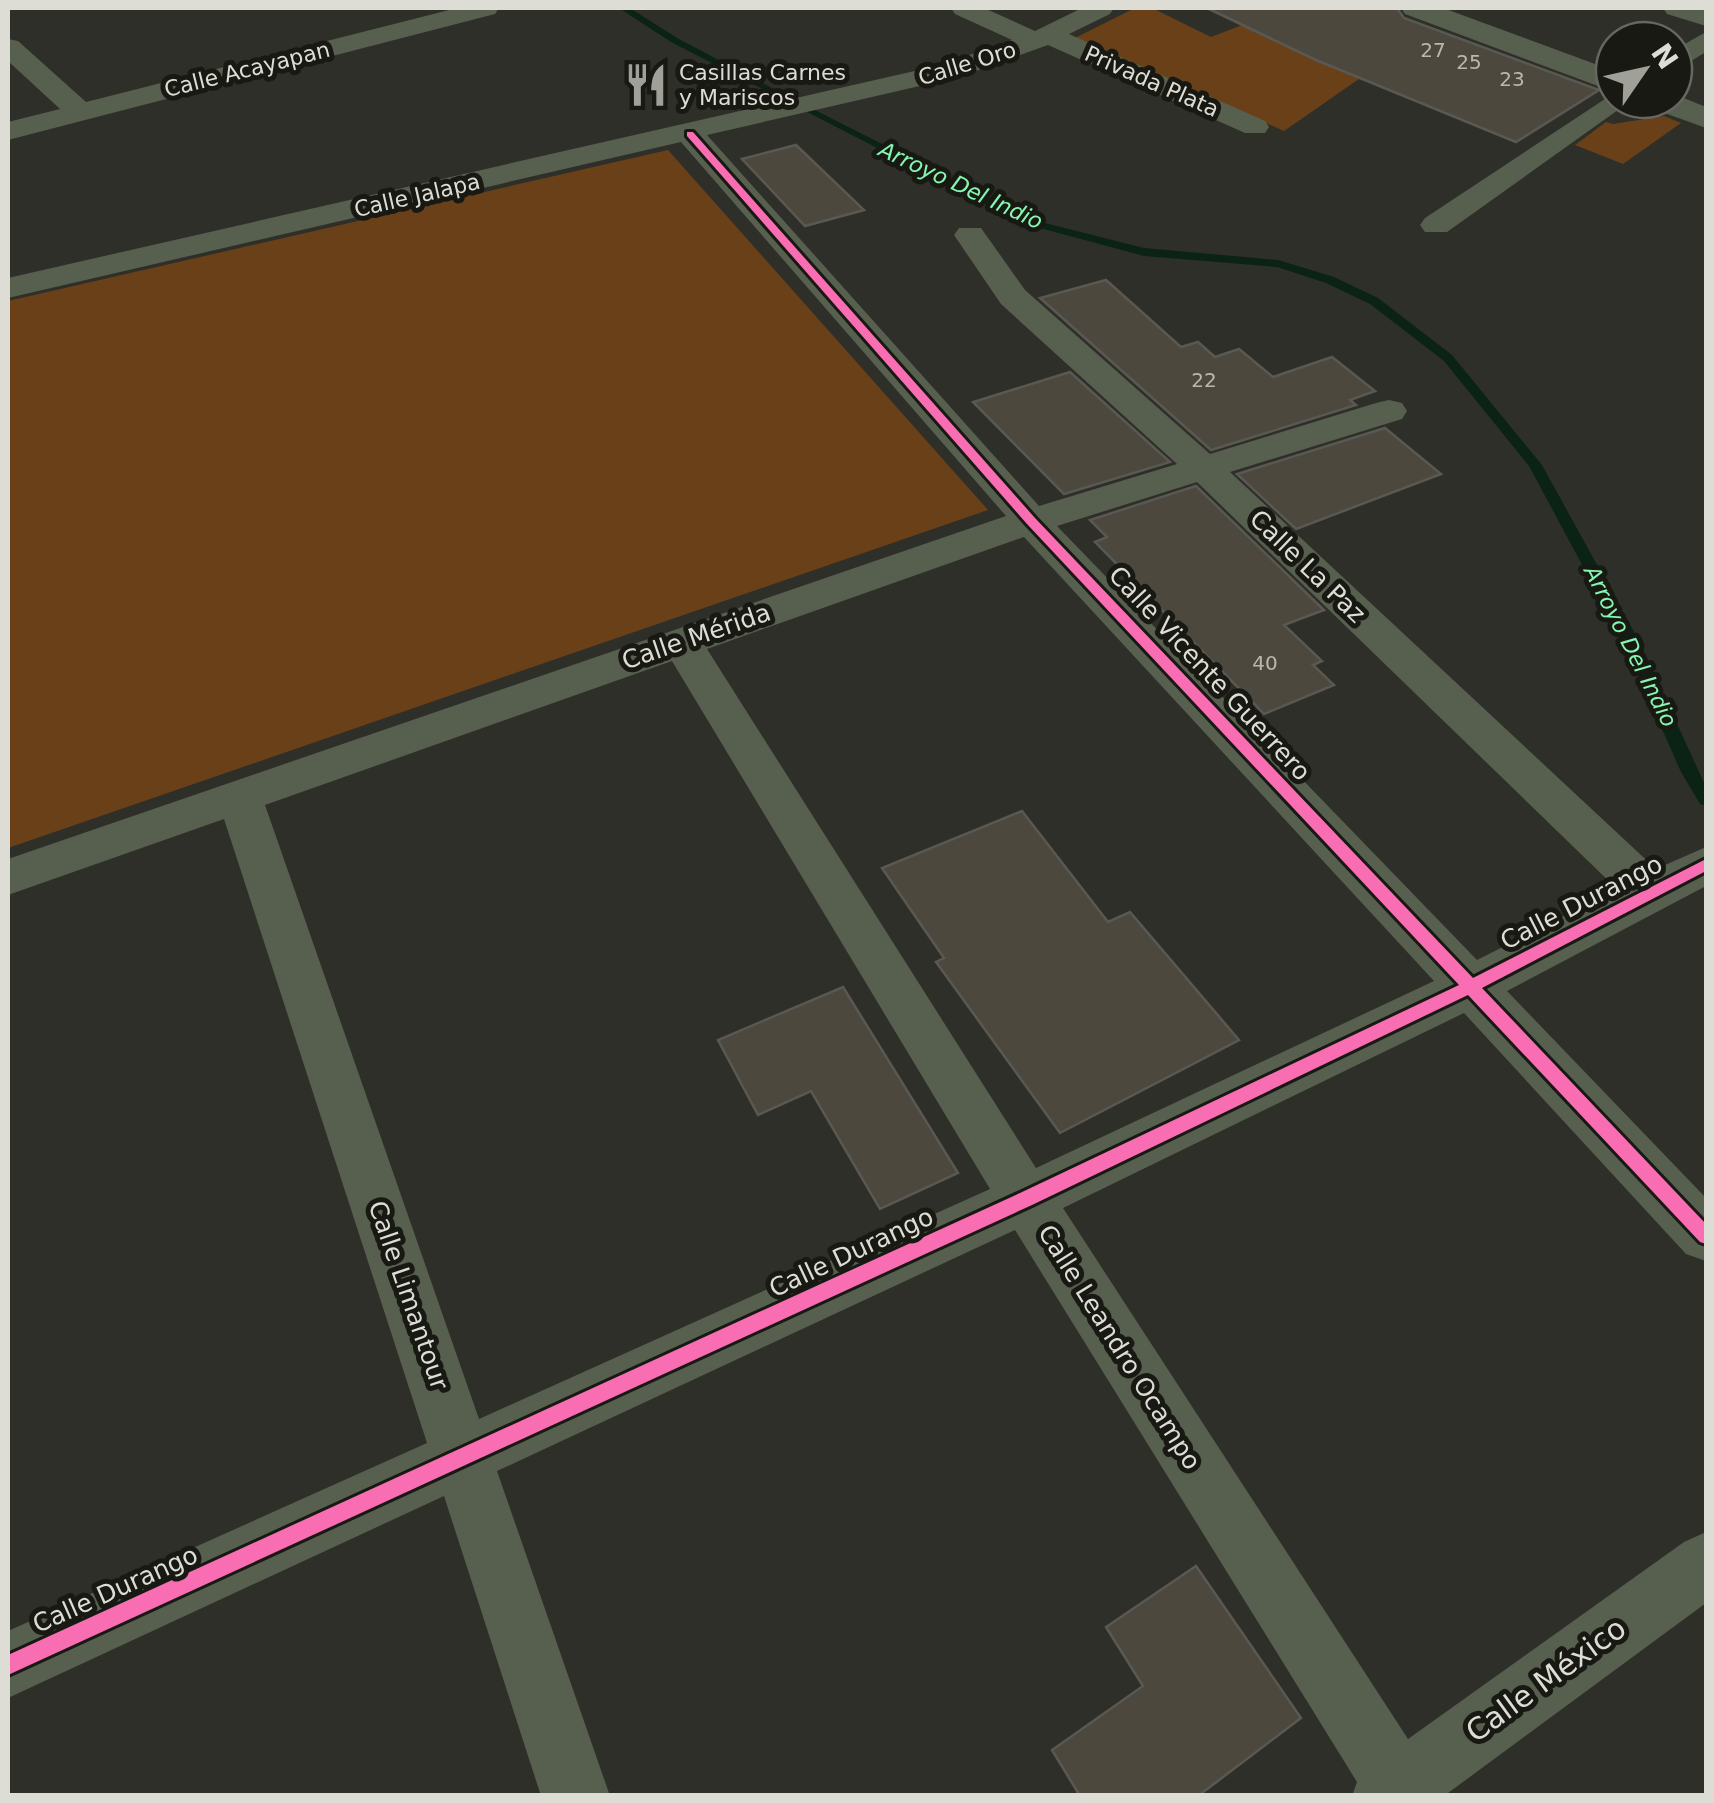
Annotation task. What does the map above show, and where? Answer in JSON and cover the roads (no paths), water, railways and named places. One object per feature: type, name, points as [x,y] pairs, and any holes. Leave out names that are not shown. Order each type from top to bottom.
[{"type":"street","name":"Calle Acayapan","points":[[8,131],[486,8]]},
{"type":"street","name":"Privada Plata","points":[[964,8],[1255,127]]},
{"type":"street","name":"Calle Oro","points":[[826,100],[949,71],[1042,38],[1101,8]]},
{"type":"street","points":[[1416,8],[1594,75]]},
{"type":"street","points":[[1676,8],[1706,18]]},
{"type":"street","points":[[8,47],[80,112]]},
{"type":"street","name":"Calle Jalapa","points":[[8,288],[826,100]]},
{"type":"street","points":[[1436,225],[1594,116]]},
{"type":"street","name":"Calle Vicente Guerrero","points":[[690,134],[1031,521],[1706,1236]]},
{"type":"street","name":"Calle La Paz","points":[[970,235],[1014,298],[1203,466],[1652,894]]},
{"type":"street","name":"Calle Mérida","points":[[8,877],[1031,521],[1389,412]]},
{"type":"street","name":"Calle Leandro Ocampo","points":[[681,641],[1396,1792]]},
{"type":"street","name":"Calle Limantour","points":[[240,795],[576,1796]]},
{"type":"street","name":"Calle Durango","points":[[8,1665],[1026,1199],[1472,986],[1700,868]]},
{"type":"street","name":"Calle México","points":[[1396,1792],[1706,1564]]},
{"type":"waterway","name":"Arroyo Del Indio","points":[[624,8],[674,40],[789,101],[1029,222],[1144,252],[1278,264],[1330,280],[1374,301],[1448,358],[1535,465],[1631,641],[1689,772],[1706,800]]},
{"type":"place","name":"Casillas Carnes y Mariscos","points":[[646,85]]}]
